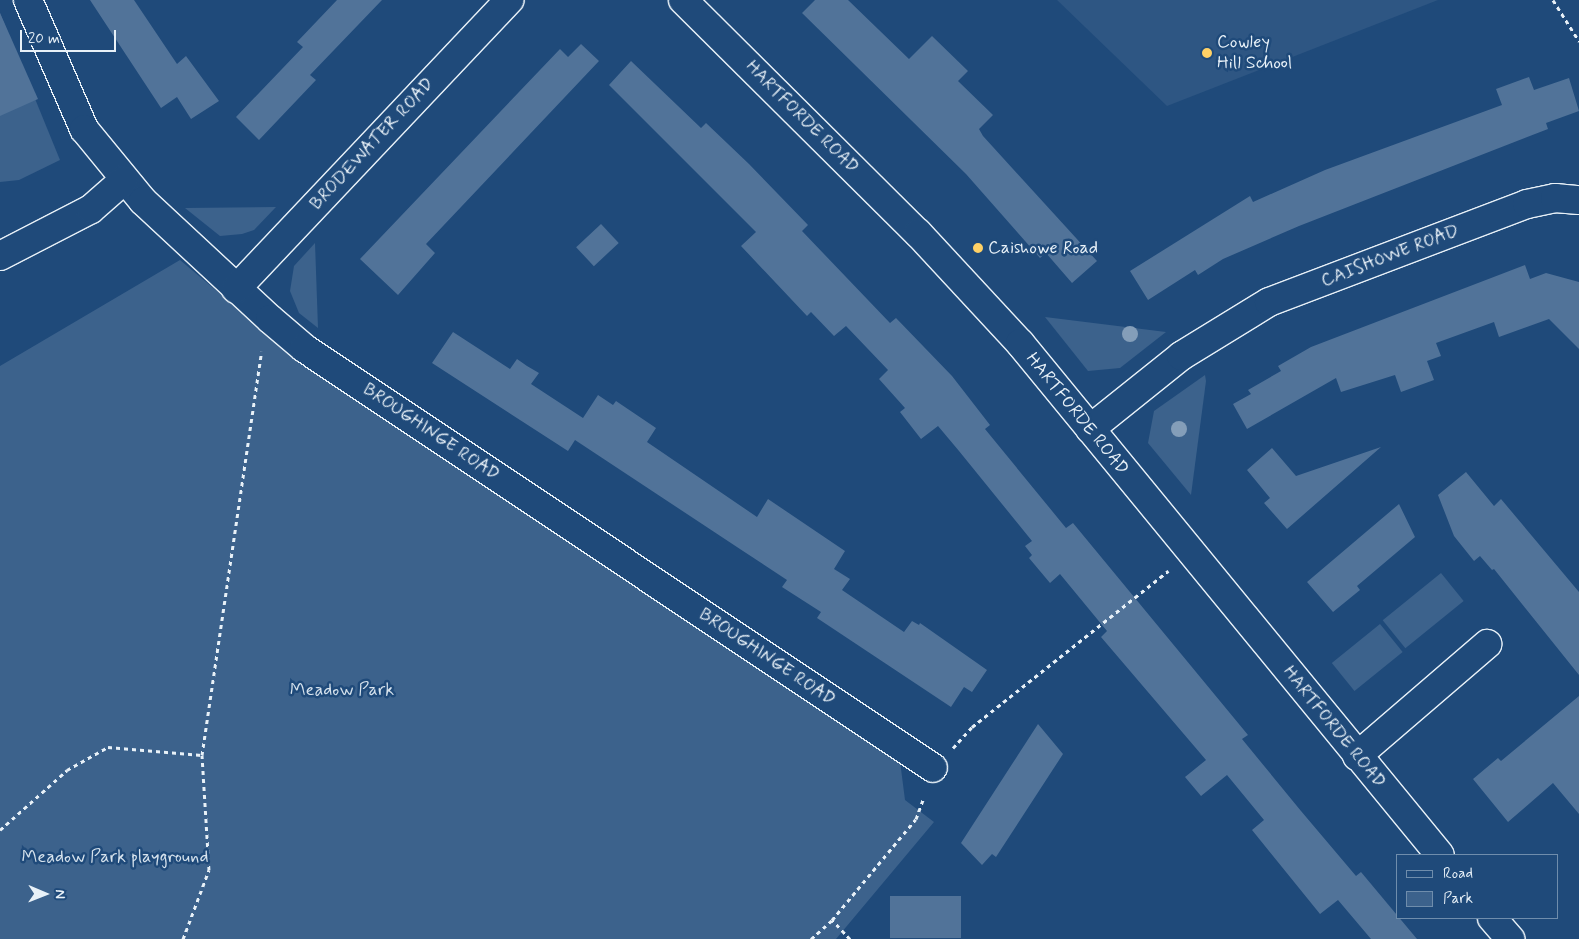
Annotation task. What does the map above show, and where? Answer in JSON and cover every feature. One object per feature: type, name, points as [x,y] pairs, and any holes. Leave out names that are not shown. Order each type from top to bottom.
[{"type":"street","name":"BROUGHINGE ROAD","points":[[28,0],[84,129],[124,180],[270,320],[304,348],[933,768]]},
{"type":"street","name":"BRODEWATER ROAD","points":[[236,289],[509,0]]},
{"type":"street","name":"HARTFORDE ROAD","points":[[683,0],[918,233],[1020,343],[1190,553],[1439,854]]},
{"type":"street","points":[[0,256],[91,209],[124,180]]},
{"type":"street","name":"CAISHOWE ROAD","points":[[1090,429],[1181,356],[1269,302],[1527,204],[1555,198],[1579,200]]},
{"type":"street","points":[[1357,756],[1487,644]]},
{"type":"street","points":[[1493,919],[1510,939]]},
{"type":"path","points":[[1553,0],[1579,41]]},
{"type":"path","points":[[183,939],[209,870],[202,755],[231,546],[263,343],[270,320]]},
{"type":"path","points":[[811,939],[832,920],[916,819],[933,768],[972,727],[1190,553]]},
{"type":"path","points":[[0,830],[67,770],[108,747],[202,755]]},
{"type":"path","points":[[832,920],[850,939]]},
{"type":"shaded area","name":"Cowley Hill School","points":[[1057,0],[1438,0],[1167,106]]},
{"type":"green space","points":[[0,13],[60,160],[19,180],[0,182]]},
{"type":"green space","points":[[276,207],[254,230],[242,234],[220,236],[185,208]]},
{"type":"green space","points":[[315,243],[318,328],[299,313],[290,291],[294,266]]},
{"type":"green space","name":"Meadow Park","points":[[180,260],[307,367],[900,761],[905,800],[934,822],[836,939],[0,939],[0,366]]},
{"type":"green space","points":[[1045,317],[1166,332],[1120,368],[1088,371]]},
{"type":"green space","points":[[1205,375],[1206,381],[1191,495],[1148,443],[1154,411]]},
{"type":"green space","points":[[1441,573],[1464,601],[1405,648],[1383,620]]},
{"type":"green space","points":[[1380,624],[1403,652],[1354,691],[1332,663]]},
{"type":"building","points":[[90,0],[134,0],[177,64],[186,56],[219,101],[191,119],[177,97],[161,108]]},
{"type":"building","points":[[337,0],[382,0],[310,75],[316,80],[259,140],[236,117],[303,47],[297,42]]},
{"type":"building","points":[[815,0],[848,0],[909,59],[932,36],[968,71],[958,81],[993,115],[979,129],[983,136],[1097,261],[1072,283],[1046,253],[1040,258],[966,174],[802,13]]},
{"type":"building","points":[[0,13],[38,99],[0,116]]},
{"type":"building","points":[[581,44],[599,61],[426,244],[435,253],[398,295],[360,259],[560,49],[568,57]]},
{"type":"building","points":[[631,61],[701,128],[706,123],[808,225],[802,231],[890,323],[896,318],[952,376],[990,425],[985,429],[1066,528],[1073,523],[1248,735],[1242,739],[1301,811],[1356,876],[1361,872],[1396,914],[1396,919],[1400,919],[1417,939],[1371,939],[1338,900],[1320,914],[1252,830],[1264,820],[1227,775],[1201,796],[1185,777],[1206,760],[1101,637],[1107,631],[1060,574],[1050,583],[1029,558],[1032,555],[1025,546],[1032,541],[959,451],[938,426],[921,439],[900,412],[905,408],[879,379],[888,370],[846,326],[834,336],[811,312],[807,316],[741,246],[756,232],[609,85]]},
{"type":"building","points":[[1529,77],[1534,90],[1569,78],[1579,111],[1546,123],[1548,129],[1299,226],[1223,259],[1198,275],[1195,270],[1148,300],[1130,271],[1250,196],[1253,202],[1325,170],[1502,105],[1496,89]]},
{"type":"building","points":[[601,224],[619,243],[594,266],[576,247]]},
{"type":"building","points":[[1525,265],[1530,279],[1546,273],[1579,282],[1579,349],[1549,319],[1499,337],[1494,322],[1436,343],[1441,356],[1427,361],[1434,380],[1401,392],[1395,375],[1341,392],[1336,378],[1247,429],[1233,404],[1251,394],[1248,390],[1281,371],[1278,366],[1311,347]]},
{"type":"building","points":[[453,332],[510,369],[517,359],[539,373],[531,384],[583,418],[598,395],[613,405],[616,401],[656,428],[647,442],[757,517],[768,499],[845,551],[834,569],[850,579],[842,590],[904,632],[912,621],[919,625],[920,623],[987,670],[972,692],[964,687],[951,707],[817,618],[821,612],[782,587],[787,580],[575,440],[568,451],[432,363]]},
{"type":"building","points":[[1381,447],[1287,529],[1264,503],[1270,498],[1247,470],[1272,448],[1296,476]]},
{"type":"building","points":[[1466,472],[1494,506],[1501,499],[1579,592],[1579,675],[1494,569],[1492,570],[1480,556],[1474,561],[1454,536],[1438,495]]},
{"type":"building","points":[[1399,504],[1415,537],[1357,586],[1360,590],[1333,612],[1307,582]]},
{"type":"building","points":[[1579,696],[1579,814],[1553,783],[1508,822],[1473,779],[1498,758],[1501,761]]},
{"type":"building","points":[[1038,724],[1063,754],[996,857],[992,854],[982,865],[961,843]]},
{"type":"building","points":[[890,896],[961,896],[961,938],[890,938]]},
{"type":"place","name":"Cowley Hill School","points":[[1207,53]]},
{"type":"place","name":"Caishowe Road","points":[[978,248]]},
{"type":"park label","name":"Meadow Park playground","points":[[115,857]]}]
